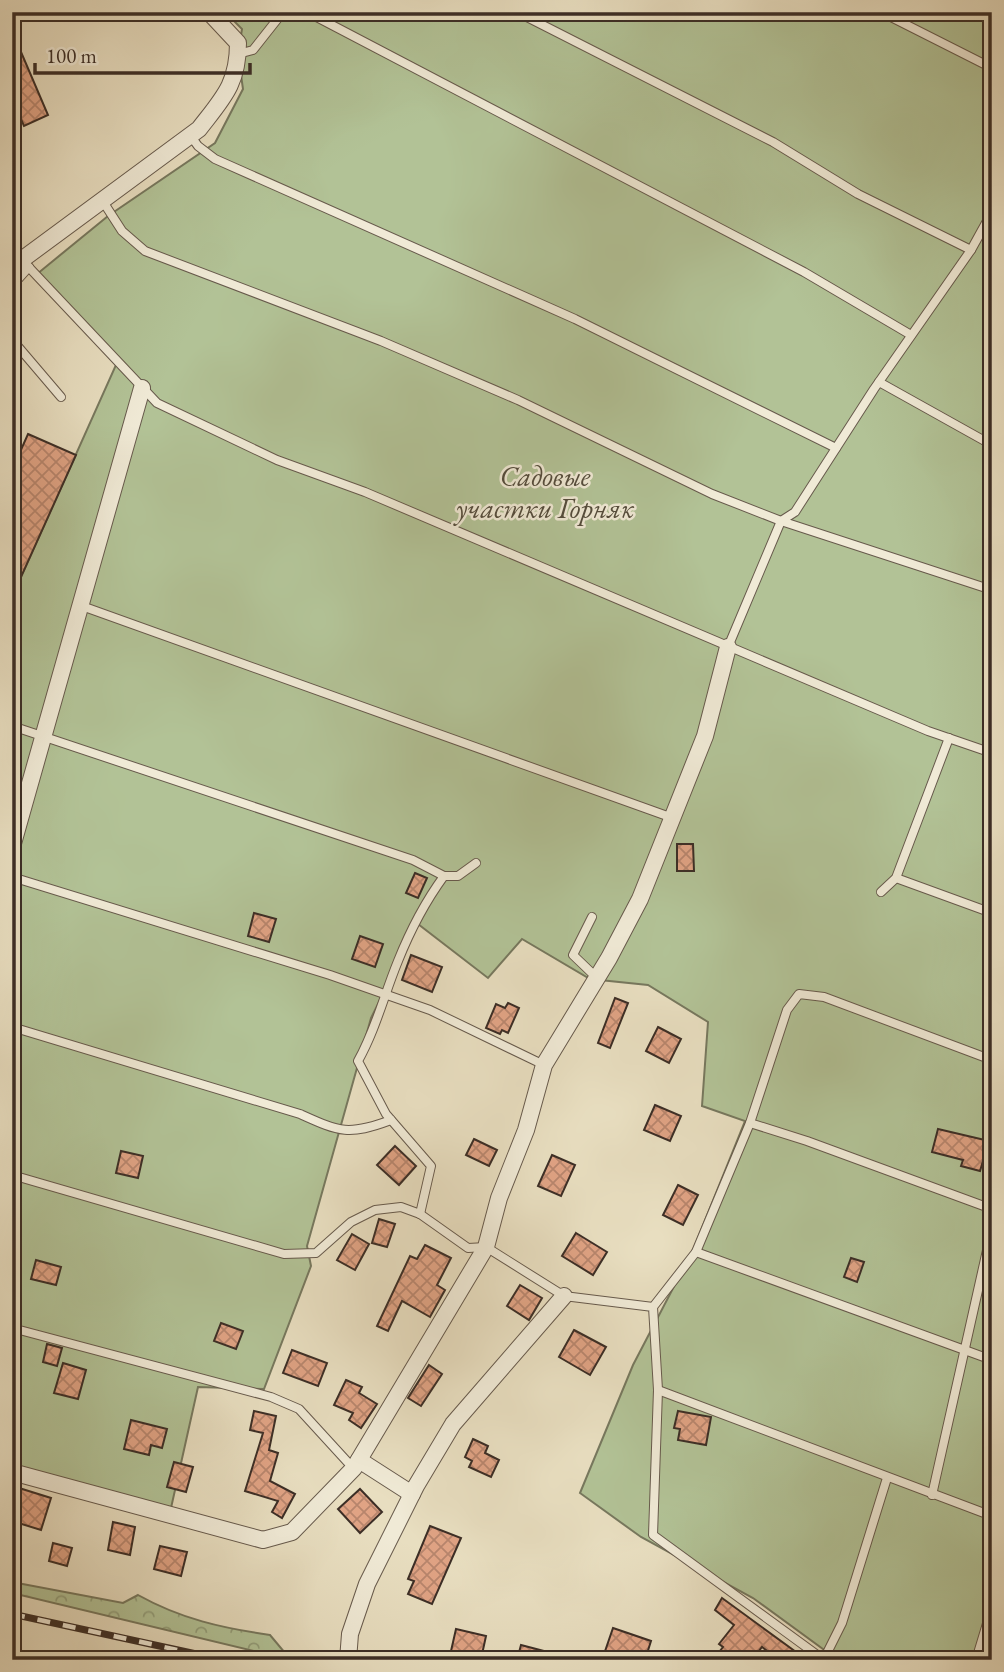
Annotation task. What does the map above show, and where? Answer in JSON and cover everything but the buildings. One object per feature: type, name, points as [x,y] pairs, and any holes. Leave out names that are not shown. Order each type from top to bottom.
[{"type":"street","points":[[21,264],[190,135],[222,99],[238,70],[238,43],[209,12]]},
{"type":"street","points":[[12,847],[142,388]]},
{"type":"street","points":[[12,1472],[263,1540],[292,1532],[356,1464],[486,1247],[499,1198],[526,1130],[544,1065],[597,978],[640,899],[670,817],[705,736],[728,647]]},
{"type":"street","points":[[348,1660],[350,1634],[367,1584],[412,1494],[453,1424],[564,1296]]},
{"type":"street","points":[[356,1464],[412,1494]]},
{"type":"lane","points":[[238,54],[253,50],[283,12]]},
{"type":"lane","points":[[307,12],[804,272],[911,335]]},
{"type":"lane","points":[[517,12],[773,142],[858,194],[971,250]]},
{"type":"lane","points":[[881,12],[992,68]]},
{"type":"lane","points":[[190,135],[198,146],[215,159],[575,319],[835,448]]},
{"type":"lane","points":[[103,200],[121,231],[145,251],[381,341],[518,400],[677,479],[781,521],[992,590]]},
{"type":"lane","points":[[728,647],[781,521],[795,512],[879,382],[971,250],[992,212]]},
{"type":"lane","points":[[12,286],[21,264],[157,403],[278,460],[365,492],[728,647],[949,738],[992,753]]},
{"type":"lane","points":[[12,312],[15,343],[61,397]]},
{"type":"lane","points":[[879,382],[992,445]]},
{"type":"lane","points":[[79,605],[670,817]]},
{"type":"lane","points":[[12,726],[413,860],[444,876],[458,876],[476,863]]},
{"type":"lane","points":[[881,892],[896,878],[949,738]]},
{"type":"lane","points":[[420,1214],[428,1193],[431,1166],[391,1120],[358,1061],[387,997],[397,962],[428,899],[444,876]]},
{"type":"lane","points":[[12,877],[330,975],[430,1010],[544,1065]]},
{"type":"lane","points":[[896,878],[992,914]]},
{"type":"lane","points":[[592,917],[573,955],[597,978]]},
{"type":"lane","points":[[887,1478],[842,1623],[824,1660],[653,1535],[658,1390],[653,1307],[696,1252],[750,1124],[787,1010],[799,994],[824,997],[992,1060]]},
{"type":"lane","points":[[12,1027],[300,1114],[336,1130],[363,1131],[391,1120]]},
{"type":"lane","points":[[750,1124],[807,1141],[992,1209]]},
{"type":"lane","points":[[12,1175],[284,1254],[316,1253],[351,1222],[375,1210],[401,1208],[420,1214],[468,1248],[486,1247],[564,1296],[653,1307]]},
{"type":"lane","points":[[932,1495],[992,1228]]},
{"type":"lane","points":[[696,1252],[992,1360]]},
{"type":"lane","points":[[12,1328],[271,1397],[299,1409],[356,1464]]},
{"type":"lane","points":[[658,1390],[992,1516]]},
{"type":"lane","points":[[976,1660],[992,1607]]},
{"type":"green space","name":"Садовые участки Горняк","points":[[225,12],[992,12],[992,1660],[838,1660],[753,1598],[641,1537],[580,1493],[633,1365],[693,1250],[745,1121],[702,1106],[708,1022],[648,985],[590,979],[522,939],[488,978],[418,924],[371,1018],[307,1246],[311,1266],[264,1389],[198,1387],[171,1508],[12,1467],[12,597],[116,365],[37,274],[108,216],[215,143],[243,89],[238,54],[242,29]]},
{"type":"green space","points":[[12,1582],[123,1603],[138,1595],[202,1621],[270,1635],[291,1660],[12,1593]]},
{"type":"railway","points":[[12,1614],[224,1660]]}]
